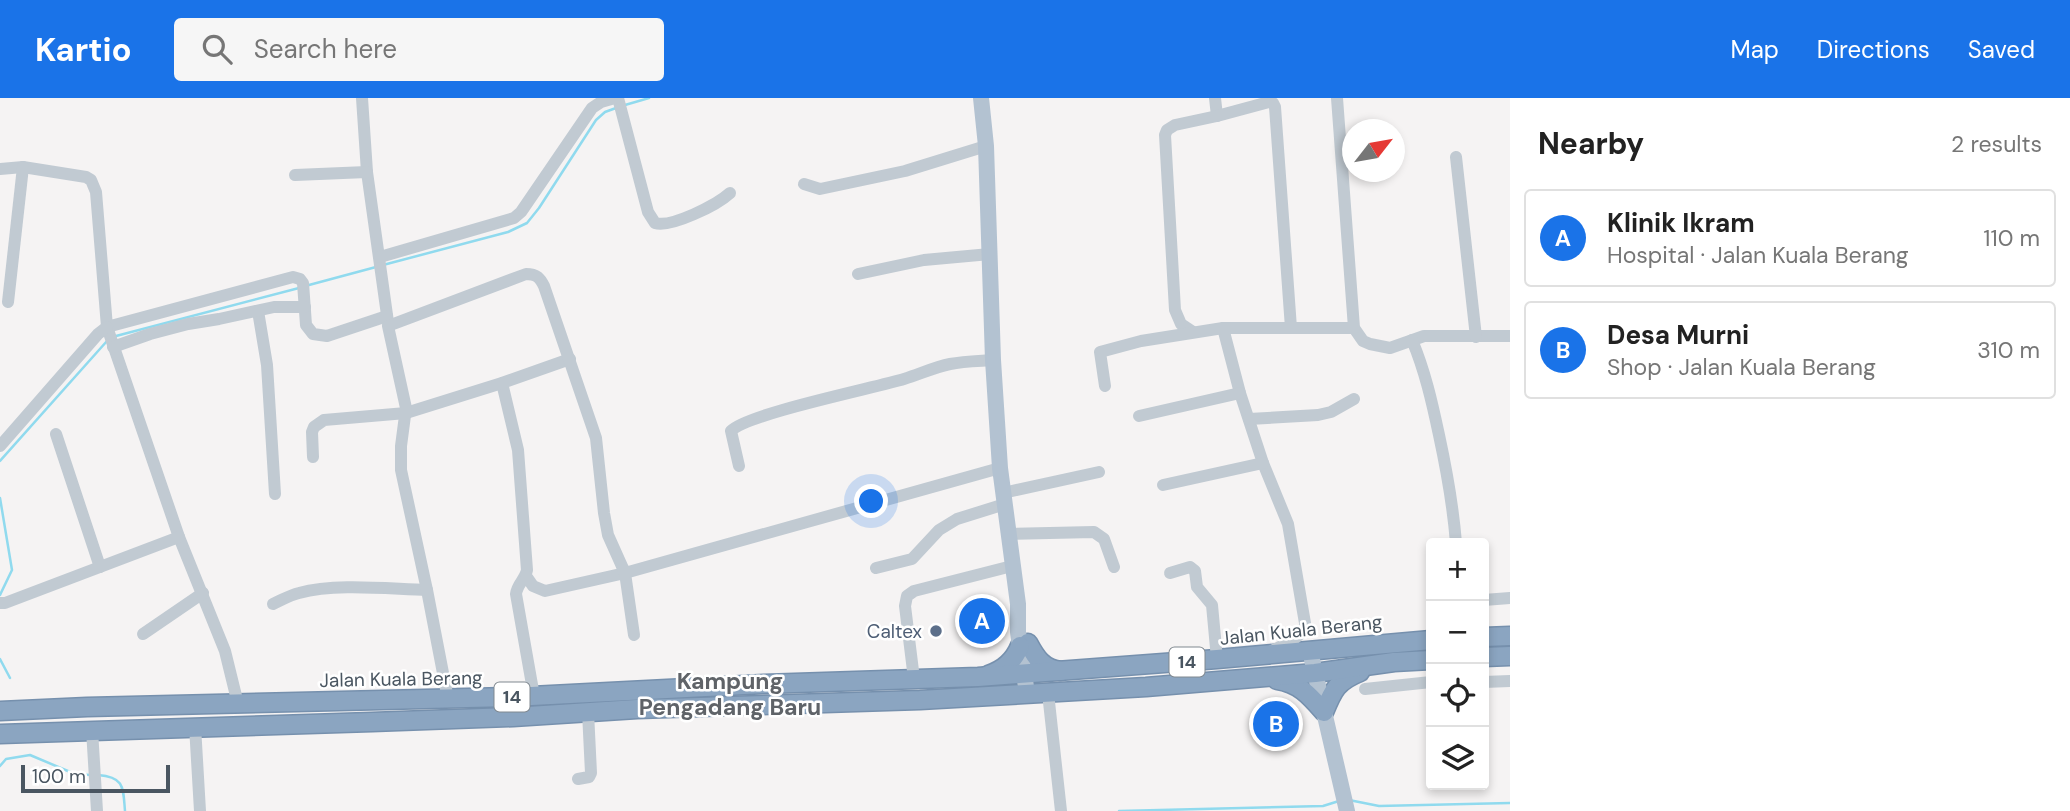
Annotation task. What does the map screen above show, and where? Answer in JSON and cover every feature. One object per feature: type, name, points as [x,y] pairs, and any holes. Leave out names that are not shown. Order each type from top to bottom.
[{"type":"highway","points":[[1489,637],[1510,636]]},
{"type":"highway","name":"Jalan Kuala Berang","points":[[0,711],[448,699],[978,677],[1426,640]]},
{"type":"highway","points":[[1398,641],[1398,648],[1403,655],[1426,655]]},
{"type":"highway","points":[[978,677],[992,674],[1007,666],[1024,645],[1042,665],[1051,670],[1064,671]]},
{"type":"highway","name":"Jalan Kuala Berang","points":[[0,734],[411,721],[920,700],[972,706],[1038,696],[1115,696],[1146,687],[1315,673],[1426,659]]},
{"type":"highway","points":[[1238,678],[1290,682],[1302,688],[1324,712],[1340,682],[1358,672],[1394,662]]},
{"type":"main road","points":[[981,98],[986,146],[993,360],[1000,468],[1024,645],[1029,674],[1038,696]]},
{"type":"main road","points":[[1310,651],[1347,811]]},
{"type":"street","points":[[362,98],[367,173],[387,321],[406,408],[401,470],[448,699]]},
{"type":"street","points":[[1215,98],[1217,116]]},
{"type":"street","points":[[1337,98],[1354,328],[1363,341],[1370,345],[1390,348],[1424,336],[1510,336]]},
{"type":"street","points":[[381,263],[513,218],[521,212],[592,108],[614,102],[648,212],[655,223],[667,224],[712,205],[730,193]]},
{"type":"street","points":[[1193,332],[1181,324],[1175,310],[1165,135],[1174,125],[1269,102],[1274,105],[1291,328]]},
{"type":"street","points":[[804,184],[820,189],[905,171],[986,146]]},
{"type":"street","points":[[1456,157],[1476,337]]},
{"type":"street","points":[[8,302],[23,167]]},
{"type":"street","points":[[0,169],[23,167],[86,177],[94,186],[110,337],[179,537],[225,651],[238,704]]},
{"type":"street","points":[[295,176],[367,173]]},
{"type":"street","points":[[858,274],[924,260],[990,254]]},
{"type":"street","points":[[110,337],[217,298],[284,278],[300,279],[303,283],[307,329],[313,334],[327,336],[387,321],[526,274],[539,277],[596,438],[608,535],[625,573],[634,635]]},
{"type":"street","points":[[0,446],[98,334],[110,337],[150,334],[305,300]]},
{"type":"street","points":[[258,311],[267,365],[275,495]]},
{"type":"street","points":[[1105,386],[1100,352],[1141,341],[1223,328],[1354,328]]},
{"type":"street","points":[[1223,328],[1240,393],[1263,463],[1288,523],[1306,629],[1293,640],[1265,655]]},
{"type":"street","points":[[1412,340],[1422,364],[1431,399],[1452,498],[1456,538]]},
{"type":"street","points":[[313,457],[312,432],[314,426],[324,420],[406,414],[570,359]]},
{"type":"street","points":[[739,466],[731,431],[737,426],[777,412],[905,379],[940,367],[993,360]]},
{"type":"street","points":[[502,383],[518,450],[526,576],[533,586],[544,591],[625,573],[1000,468]]},
{"type":"street","points":[[1139,416],[1240,393]]},
{"type":"street","points":[[1249,419],[1318,415],[1331,412],[1354,400]]},
{"type":"street","points":[[56,434],[100,567]]},
{"type":"street","points":[[1163,485],[1263,463]]},
{"type":"street","points":[[876,568],[912,559],[939,530],[957,519],[1004,499],[1099,472]]},
{"type":"street","points":[[1008,534],[1094,532],[1104,539],[1114,567]]},
{"type":"street","points":[[2,603],[179,537]]},
{"type":"street","points":[[914,679],[905,606],[907,596],[914,591],[1012,566]]},
{"type":"street","points":[[1170,573],[1190,568],[1195,571],[1197,587],[1212,605],[1217,659]]},
{"type":"street","points":[[526,576],[517,587],[516,594],[534,696]]},
{"type":"street","points":[[273,604],[297,593],[333,588],[427,590]]},
{"type":"street","points":[[143,634],[203,593]]},
{"type":"street","points":[[1489,600],[1510,598]]},
{"type":"street","points":[[1497,657],[1490,682],[1510,681]]},
{"type":"street","points":[[1365,689],[1426,683]]},
{"type":"street","points":[[1038,696],[1060,807]]},
{"type":"street","points":[[578,779],[589,777],[591,773],[588,712]]},
{"type":"street","points":[[195,726],[200,811]]},
{"type":"street","points":[[92,730],[97,811]]},
{"type":"waterway","points":[[625,105],[649,98]]},
{"type":"waterway","points":[[383,265],[508,232],[527,223],[596,120],[605,112],[616,108]]},
{"type":"waterway","points":[[309,285],[376,267]]},
{"type":"waterway","points":[[116,336],[299,288]]},
{"type":"waterway","points":[[0,461],[107,341]]},
{"type":"waterway","points":[[0,498],[12,570],[0,595]]},
{"type":"waterway","points":[[0,659],[10,678]]},
{"type":"waterway","points":[[0,766],[6,759],[30,755],[75,774],[91,775]]},
{"type":"waterway","points":[[98,775],[118,781],[124,796],[125,811]]},
{"type":"waterway","points":[[1349,800],[1379,806],[1510,803]]},
{"type":"waterway","points":[[1119,811],[1323,806],[1339,801]]},
{"type":"place","name":"Klinik Ikram","points":[[982,621]]},
{"type":"place","name":"Caltex","points":[[936,631]]},
{"type":"place","name":"Desa Murni","points":[[1276,724]]},
{"type":"district","name":"Kampung Pengadang Baru","points":[[730,694]]}]
